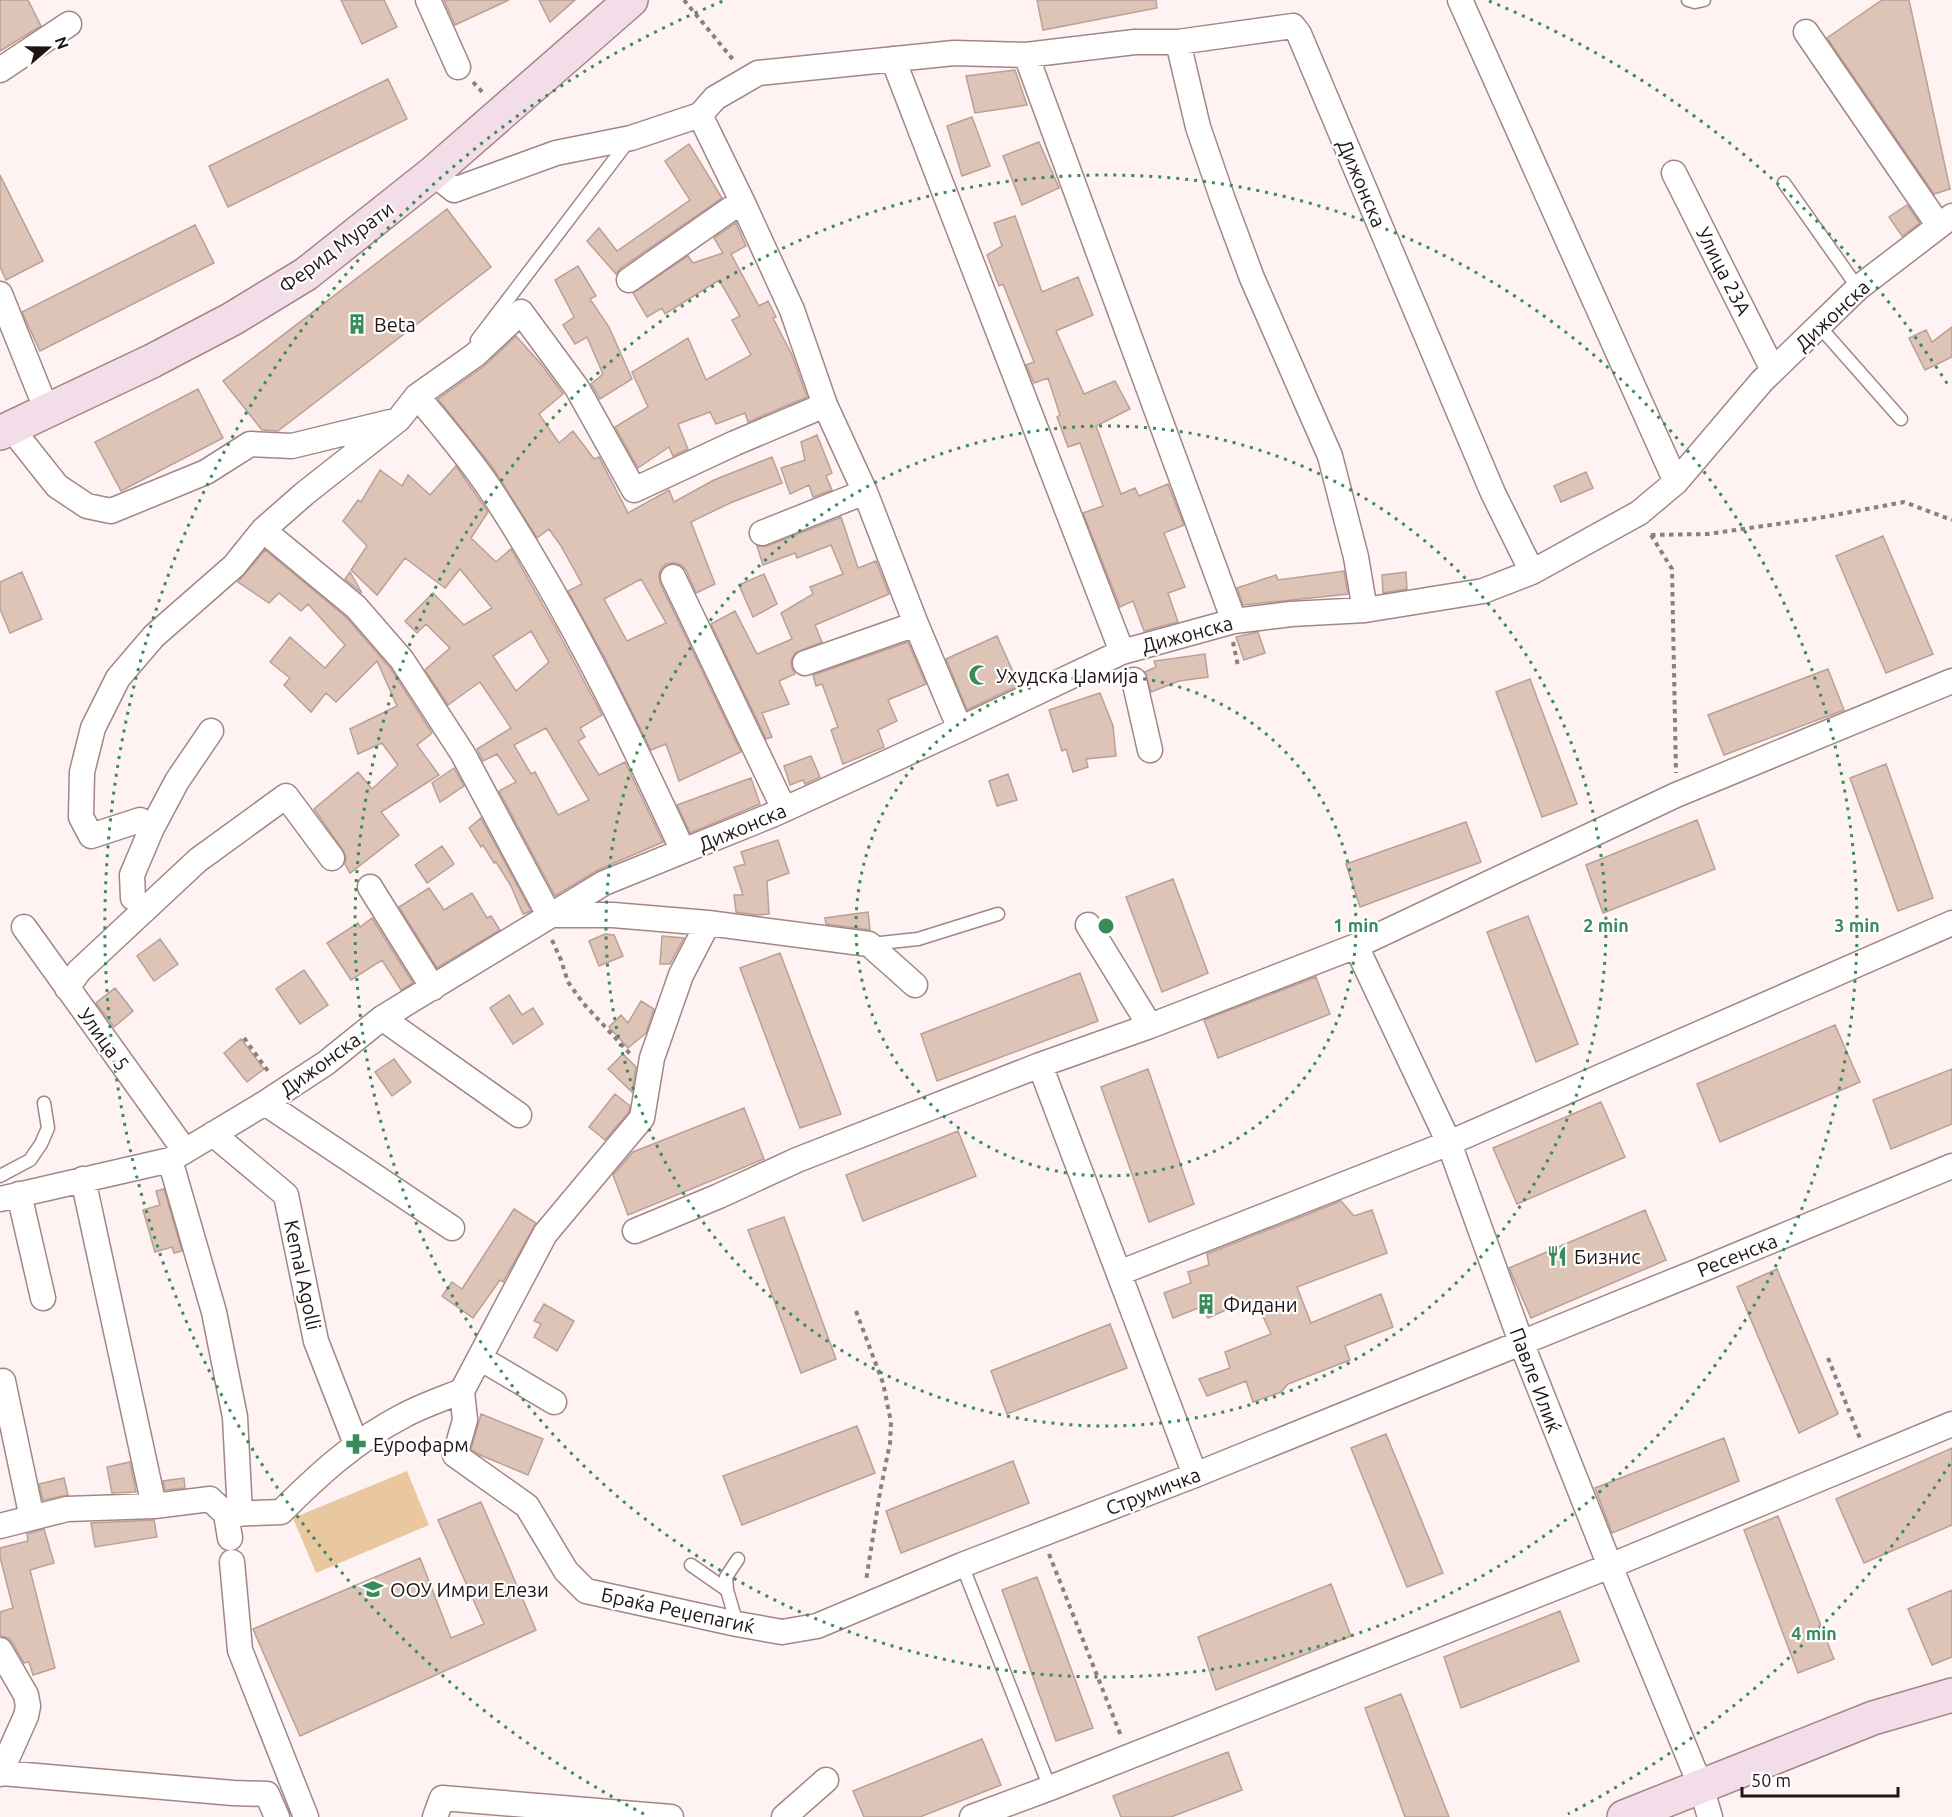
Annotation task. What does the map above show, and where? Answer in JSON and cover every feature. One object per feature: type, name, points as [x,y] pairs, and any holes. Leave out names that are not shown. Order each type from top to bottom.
[{"type":"street","points":[[428,0],[458,67]]},
{"type":"street","name":"Ферид Мурати","points":[[5,430],[232,319],[306,274],[433,173],[631,0]]},
{"type":"street","points":[[1460,0],[1676,482]]},
{"type":"street","points":[[0,70],[69,24]]},
{"type":"street","name":"Дижонска","points":[[1178,42],[1293,26],[1299,34],[1494,493],[1532,572]]},
{"type":"street","points":[[1806,32],[1945,221]]},
{"type":"street","points":[[433,173],[454,190],[556,153],[631,138],[699,116],[715,98],[758,73],[954,53],[1026,55],[1135,42],[1178,42],[1198,127],[1227,211],[1252,278],[1330,456],[1356,556],[1365,610]]},
{"type":"street","points":[[1026,55],[1233,630]]},
{"type":"street","points":[[893,59],[1122,652]]},
{"type":"street","points":[[699,116],[742,201],[792,310],[825,405],[865,492],[960,729]]},
{"type":"street","name":"Улица 23А","points":[[1674,173],[1773,370]]},
{"type":"street","points":[[629,280],[742,201]]},
{"type":"street","name":"Дижонска","points":[[10,1196],[177,1155],[326,1063],[382,1018],[604,883],[784,809],[1122,652],[1233,630],[1291,614],[1365,610],[1483,591],[1532,572],[1639,513],[1676,482],[1773,370],[1858,288],[1945,221]]},
{"type":"street","points":[[0,294],[47,411]]},
{"type":"street","points":[[151,830],[141,820],[92,836],[81,817],[82,772],[93,728],[118,678],[154,636],[234,566],[263,530],[304,494],[399,419],[417,396],[475,355],[521,312],[577,388],[634,490],[735,443],[825,405]]},
{"type":"street","points":[[417,396],[476,470],[529,553],[598,674],[683,851]]},
{"type":"street","points":[[5,430],[57,486],[87,506],[111,511],[206,472],[250,444],[292,446],[399,419]]},
{"type":"street","points":[[762,532],[865,492]]},
{"type":"street","points":[[263,530],[356,607],[402,660],[463,753],[549,915],[613,915],[708,923],[870,944],[915,986]]},
{"type":"street","points":[[672,577],[784,809]]},
{"type":"street","points":[[805,663],[916,624]]},
{"type":"street","points":[[1134,680],[1150,750]]},
{"type":"street","points":[[635,1231],[797,1160],[1040,1065],[1149,1026],[1356,946],[1676,795],[1952,681]]},
{"type":"street","points":[[133,898],[132,875],[151,830],[177,782],[211,731]]},
{"type":"street","points":[[68,988],[79,971],[198,860],[286,796],[332,858]]},
{"type":"street","points":[[117,934],[133,898],[164,869]]},
{"type":"street","points":[[370,887],[433,988]]},
{"type":"street","points":[[0,1526],[67,1509],[154,1506],[210,1499],[233,1514],[281,1512],[308,1485],[356,1444],[404,1415],[462,1391],[545,1234],[642,1118],[651,1064],[681,975],[708,923]]},
{"type":"street","points":[[1119,1273],[1449,1143],[1952,923]]},
{"type":"street","points":[[1088,925],[1149,1026]]},
{"type":"street","name":"Улица 5","points":[[24,927],[68,988],[177,1155],[214,1312],[235,1417],[231,1550],[240,1650],[306,1817]]},
{"type":"street","name":"Павле Илиќ","points":[[1356,946],[1449,1143],[1521,1342],[1706,1802]]},
{"type":"street","points":[[382,1018],[519,1114]]},
{"type":"street","points":[[1040,1065],[1195,1475]]},
{"type":"street","points":[[274,1097],[452,1228]]},
{"type":"street","name":"Kemal Agolli","points":[[213,1134],[286,1195],[316,1341],[356,1444]]},
{"type":"street","name":"Ресенска","points":[[1521,1342],[1952,1166]]},
{"type":"street","points":[[82,1179],[154,1506]]},
{"type":"street","points":[[10,1196],[43,1298]]},
{"type":"street","name":"Струмичка","points":[[782,1632],[817,1626],[962,1565],[1195,1475],[1521,1342]]},
{"type":"street","points":[[480,1358],[554,1402]]},
{"type":"street","points":[[3,1381],[32,1518]]},
{"type":"street","name":"Браќа Реџепагиќ","points":[[462,1391],[465,1420],[455,1455],[527,1506],[566,1571],[586,1591],[782,1632]]},
{"type":"street","points":[[972,1817],[1610,1566],[1952,1424]]},
{"type":"street","points":[[0,1650],[26,1695],[28,1706],[26,1716],[1,1774],[267,1794],[277,1817]]},
{"type":"street","points":[[1624,1817],[1706,1802],[1736,1771],[1873,1718],[1952,1695]]},
{"type":"street","points":[[784,1817],[826,1780]]},
{"type":"street","points":[[435,1817],[442,1798],[671,1817]]},
{"type":"lane","points":[[1688,0],[1695,2],[1704,0]]},
{"type":"lane","points":[[475,355],[477,340],[631,138]]},
{"type":"lane","points":[[1784,183],[1858,288]]},
{"type":"lane","points":[[1819,326],[1901,419]]},
{"type":"lane","points":[[870,944],[918,939],[998,914]]},
{"type":"lane","points":[[0,1176],[30,1160],[41,1144],[48,1128],[44,1103]]},
{"type":"lane","points":[[737,1624],[726,1577],[738,1559]]},
{"type":"lane","points":[[691,1565],[728,1590]]},
{"type":"lane","points":[[962,1565],[1050,1788]]},
{"type":"path","points":[[684,0],[748,78]]},
{"type":"path","points":[[458,67],[502,112]]},
{"type":"path","points":[[1651,535],[1708,534],[1819,518],[1904,502],[1952,520]]},
{"type":"path","points":[[1639,513],[1672,568],[1676,795]]},
{"type":"path","points":[[1233,630],[1238,666]]},
{"type":"path","points":[[549,915],[552,940],[568,982],[583,1003],[635,1059],[651,1064]]},
{"type":"path","points":[[244,1038],[274,1097]]},
{"type":"path","points":[[856,1311],[883,1383],[891,1422],[890,1443],[880,1492],[863,1606]]},
{"type":"path","points":[[1828,1358],[1868,1459]]},
{"type":"path","points":[[1041,1534],[1129,1757]]},
{"type":"shaded area","points":[[407,1471],[429,1525],[316,1573],[293,1518]]},
{"type":"building","points":[[0,0],[28,0],[41,26],[0,51]]},
{"type":"building","points":[[341,0],[384,0],[397,27],[362,44]]},
{"type":"building","points":[[444,0],[509,0],[455,25]]},
{"type":"building","points":[[539,0],[575,0],[550,22]]},
{"type":"building","points":[[1037,0],[1156,0],[1157,8],[1043,30]]},
{"type":"building","points":[[1882,0],[1909,0],[1950,189],[1934,194],[1827,38]]},
{"type":"building","points":[[1015,70],[1027,105],[975,113],[966,76]]},
{"type":"building","points":[[388,79],[407,119],[228,207],[209,166]]},
{"type":"building","points":[[972,117],[990,166],[962,176],[947,126]]},
{"type":"building","points":[[1039,142],[1059,188],[1022,205],[1003,156]]},
{"type":"building","points":[[689,144],[722,198],[621,268],[616,274],[587,241],[599,228],[617,251],[690,200],[665,161]]},
{"type":"building","points":[[0,175],[43,261],[6,280],[0,267]]},
{"type":"building","points":[[1907,205],[1920,223],[1902,236],[1889,217]]},
{"type":"building","name":"Beta","points":[[447,209],[491,267],[278,431],[262,430],[223,381]]},
{"type":"building","points":[[1015,216],[1042,292],[1078,277],[1093,315],[1056,331],[1084,394],[1115,381],[1130,409],[1096,426],[1121,494],[1135,488],[1139,496],[1168,484],[1184,525],[1164,533],[1185,587],[1168,593],[1178,622],[1144,631],[1133,601],[1120,607],[1083,513],[1103,506],[1080,443],[1068,447],[1057,417],[1060,415],[1048,378],[1034,383],[1026,365],[1034,362],[1003,284],[999,286],[987,255],[1002,246],[994,223]]},
{"type":"building","points":[[736,223],[746,246],[731,254],[759,306],[768,301],[776,317],[773,318],[792,355],[807,397],[748,422],[745,413],[716,424],[710,412],[678,424],[688,449],[673,456],[669,447],[638,468],[615,427],[648,407],[632,372],[688,338],[706,380],[751,355],[732,320],[740,316],[719,280],[665,314],[662,308],[647,317],[633,293],[688,256],[693,263],[723,253],[714,238]]},
{"type":"building","points":[[195,225],[214,263],[40,351],[22,312]]},
{"type":"building","points":[[578,266],[596,296],[590,299],[609,327],[632,379],[600,399],[591,384],[603,374],[587,337],[575,344],[563,325],[574,317],[555,280]]},
{"type":"building","points":[[1952,327],[1952,357],[1925,370],[1909,338],[1926,330],[1932,342]]},
{"type":"building","points":[[516,336],[563,394],[539,414],[559,443],[573,431],[594,459],[599,457],[628,513],[669,490],[674,502],[714,480],[772,457],[782,483],[730,503],[691,522],[715,584],[696,593],[686,570],[675,563],[666,564],[659,575],[660,583],[741,752],[679,781],[666,744],[651,750],[568,591],[582,584],[561,546],[549,529],[537,538],[493,468],[438,399],[483,367]],"holes":[[[641,579],[666,623],[627,641],[604,599]]]},
{"type":"building","points":[[198,389],[223,438],[121,491],[95,442]]},
{"type":"building","points":[[817,435],[832,473],[826,476],[832,490],[813,497],[809,485],[790,494],[781,468],[805,460],[801,442]]},
{"type":"building","points":[[456,466],[488,512],[471,538],[496,562],[511,549],[602,715],[580,728],[585,737],[578,741],[599,775],[625,762],[663,842],[598,870],[555,896],[499,791],[516,782],[497,754],[483,761],[477,749],[511,728],[480,682],[448,705],[425,670],[450,648],[426,624],[417,633],[405,621],[433,593],[464,625],[492,608],[460,569],[445,588],[405,558],[377,595],[351,570],[367,546],[343,521],[358,500],[361,502],[380,470],[402,486],[408,475],[430,495]],"holes":[[[531,631],[549,662],[516,691],[493,656]],[[546,728],[589,800],[558,815],[535,772],[531,774],[514,745]]]},
{"type":"building","points":[[1586,472],[1593,488],[1561,502],[1554,486]]},
{"type":"building","points":[[841,517],[858,568],[876,561],[889,594],[815,625],[822,642],[795,653],[791,661],[795,674],[779,681],[789,704],[762,713],[772,737],[766,739],[711,624],[735,611],[757,654],[792,639],[781,613],[813,594],[810,587],[843,574],[831,545],[797,558],[795,553],[763,565],[757,546],[767,546]]},
{"type":"building","points":[[1883,536],[1933,654],[1886,673],[1836,556]]},
{"type":"building","points":[[265,550],[346,617],[391,669],[432,733],[417,745],[439,775],[381,812],[399,835],[350,873],[345,864],[346,857],[343,850],[314,809],[358,772],[372,789],[398,765],[382,743],[358,754],[350,729],[397,706],[377,661],[336,702],[326,693],[311,712],[284,685],[290,678],[270,662],[290,637],[325,668],[345,645],[308,604],[301,611],[279,593],[269,603],[238,582]]},
{"type":"building","points":[[1344,571],[1348,594],[1243,605],[1237,588],[1276,575],[1278,580]]},
{"type":"building","points":[[22,572],[42,619],[10,633],[0,609],[0,582]]},
{"type":"building","points":[[350,572],[362,593],[345,579]]},
{"type":"building","points":[[1406,572],[1407,589],[1383,593],[1382,575]]},
{"type":"building","points":[[764,574],[777,604],[753,617],[739,585]]},
{"type":"building","points":[[1258,632],[1265,653],[1244,660],[1236,637]]},
{"type":"building","name":"Ухудска Џамија","points":[[997,636],[1019,685],[967,710],[946,659]]},
{"type":"building","points":[[908,642],[926,684],[888,700],[897,721],[878,730],[884,747],[843,764],[831,730],[838,727],[822,684],[816,686],[813,675]]},
{"type":"building","points":[[1205,654],[1208,677],[1179,681],[1151,692],[1145,672],[1156,667],[1154,661]]},
{"type":"building","points":[[1828,669],[1844,710],[1724,755],[1708,715]]},
{"type":"building","points":[[1530,679],[1577,804],[1542,817],[1496,692]]},
{"type":"building","points":[[1100,693],[1113,726],[1116,756],[1086,759],[1088,767],[1073,772],[1066,749],[1062,751],[1049,710]]},
{"type":"building","points":[[811,756],[820,777],[805,784],[803,780],[790,785],[784,766]]},
{"type":"building","points":[[1886,764],[1933,898],[1898,911],[1850,778]]},
{"type":"building","points":[[454,768],[464,786],[440,802],[432,783]]},
{"type":"building","points":[[1008,774],[1017,800],[997,806],[989,781]]},
{"type":"building","points":[[751,778],[760,804],[690,833],[677,805]]},
{"type":"building","points":[[481,818],[531,911],[523,914],[511,886],[496,862],[494,863],[483,845],[481,847],[469,828]]},
{"type":"building","points":[[1697,820],[1715,869],[1603,913],[1586,865]]},
{"type":"building","points":[[1466,822],[1481,862],[1360,907],[1346,864]]},
{"type":"building","points":[[778,840],[789,873],[767,881],[769,914],[736,912],[734,895],[743,895],[734,867],[745,864],[741,852]]},
{"type":"building","points":[[442,846],[454,864],[427,883],[415,865]]},
{"type":"building","points":[[1173,879],[1208,973],[1162,992],[1126,897]]},
{"type":"building","points":[[429,888],[444,910],[472,893],[487,918],[491,916],[500,930],[437,968],[399,907]]},
{"type":"building","points":[[868,912],[870,930],[826,924],[825,918]]},
{"type":"building","points":[[1528,916],[1578,1044],[1536,1062],[1487,932]]},
{"type":"building","points":[[372,918],[413,983],[401,990],[382,960],[351,980],[327,943],[358,923],[360,927]]},
{"type":"building","points":[[605,934],[614,935],[623,956],[599,966],[589,941]]},
{"type":"building","points":[[662,936],[684,938],[670,964],[660,964]]},
{"type":"building","points":[[160,939],[178,964],[154,981],[137,956]]},
{"type":"building","points":[[780,953],[841,1114],[800,1128],[740,968]]},
{"type":"building","points":[[304,970],[328,1005],[300,1024],[276,989]]},
{"type":"building","points":[[1080,973],[1098,1021],[937,1081],[921,1034]]},
{"type":"building","points":[[1316,977],[1330,1014],[1218,1058],[1204,1020]]},
{"type":"building","points":[[115,988],[133,1011],[114,1027],[96,1003]]},
{"type":"building","points":[[509,995],[522,1015],[533,1008],[543,1024],[513,1044],[490,1008]]},
{"type":"building","points":[[641,1001],[654,1009],[646,1033],[628,1048],[609,1027],[621,1015],[628,1023]]},
{"type":"building","points":[[1835,1025],[1860,1082],[1720,1142],[1697,1084]]},
{"type":"building","points":[[241,1039],[264,1069],[247,1082],[224,1053]]},
{"type":"building","points":[[623,1054],[636,1067],[632,1092],[608,1069]]},
{"type":"building","points":[[394,1059],[411,1082],[392,1096],[375,1072]]},
{"type":"building","points":[[1148,1069],[1194,1204],[1149,1222],[1101,1087]]},
{"type":"building","points":[[1952,1069],[1952,1124],[1891,1149],[1873,1100]]},
{"type":"building","points":[[615,1094],[630,1106],[629,1112],[605,1140],[589,1127]]},
{"type":"building","points":[[1601,1102],[1625,1157],[1517,1204],[1493,1148]]},
{"type":"building","points":[[744,1108],[764,1159],[628,1215],[613,1175],[633,1152]]},
{"type":"building","points":[[958,1131],[976,1176],[863,1221],[846,1175]]},
{"type":"building","points":[[164,1189],[182,1251],[174,1253],[172,1247],[155,1252],[143,1210],[160,1205],[156,1191]]},
{"type":"building","name":"Фидани","points":[[1341,1201],[1354,1216],[1372,1210],[1387,1253],[1297,1287],[1311,1323],[1381,1294],[1393,1327],[1345,1346],[1350,1360],[1288,1384],[1281,1392],[1253,1402],[1246,1381],[1207,1396],[1199,1379],[1230,1368],[1225,1352],[1271,1334],[1256,1301],[1228,1309],[1208,1318],[1201,1307],[1173,1318],[1164,1293],[1191,1283],[1188,1272],[1209,1265],[1207,1254]]},
{"type":"building","points":[[514,1209],[536,1223],[503,1282],[500,1280],[473,1318],[442,1296],[452,1282],[462,1289]]},
{"type":"building","points":[[1645,1210],[1666,1260],[1531,1318],[1509,1268]]},
{"type":"building","points":[[784,1217],[836,1359],[801,1373],[748,1230]]},
{"type":"building","points":[[1777,1269],[1838,1414],[1799,1433],[1737,1287]]},
{"type":"building","points":[[544,1304],[574,1321],[557,1351],[534,1337],[541,1324],[534,1321]]},
{"type":"building","points":[[1110,1324],[1127,1368],[1007,1414],[991,1371]]},
{"type":"building","points":[[481,1414],[543,1439],[528,1475],[471,1449]]},
{"type":"building","points":[[857,1426],[875,1473],[742,1525],[723,1476]]},
{"type":"building","points":[[1386,1434],[1443,1573],[1407,1587],[1351,1448]]},
{"type":"building","points":[[1724,1438],[1739,1481],[1612,1533],[1595,1488]]},
{"type":"building","points":[[1952,1448],[1952,1525],[1864,1563],[1836,1499]]},
{"type":"building","points":[[1013,1461],[1029,1503],[901,1553],[886,1511]]},
{"type":"building","points":[[130,1462],[136,1492],[112,1493],[107,1467]]},
{"type":"building","points":[[64,1478],[68,1495],[43,1500],[39,1484]]},
{"type":"building","points":[[184,1478],[185,1488],[165,1490],[163,1481]]},
{"type":"building","points":[[481,1502],[536,1630],[300,1736],[253,1629],[420,1558],[451,1638],[484,1624],[438,1520]]},
{"type":"building","points":[[1778,1516],[1834,1659],[1798,1673],[1744,1530]]},
{"type":"building","points":[[154,1520],[157,1537],[95,1547],[91,1523]]},
{"type":"building","points":[[44,1529],[54,1563],[30,1570],[55,1668],[33,1675],[29,1662],[24,1663],[12,1642],[0,1633],[0,1612],[13,1608],[0,1557],[0,1548],[28,1541],[27,1534]]},
{"type":"building","points":[[1037,1577],[1093,1728],[1056,1741],[1002,1590]]},
{"type":"building","points":[[1331,1584],[1351,1636],[1216,1690],[1198,1637]]},
{"type":"building","points":[[1952,1590],[1952,1657],[1932,1665],[1908,1609]]},
{"type":"building","points":[[1560,1611],[1579,1661],[1461,1708],[1444,1657]]},
{"type":"building","points":[[1401,1694],[1449,1817],[1405,1817],[1365,1708]]},
{"type":"building","points":[[982,1739],[1001,1785],[920,1817],[864,1817],[853,1791]]},
{"type":"building","points":[[1228,1752],[1242,1790],[1171,1817],[1121,1817],[1113,1796]]},
{"type":"place","name":"Beta","points":[[357,324]]},
{"type":"place","name":"Ухудска Џамија","points":[[979,675]]},
{"type":"place","name":"Бизнис","points":[[1557,1256]]},
{"type":"place","name":"Фидани","points":[[1206,1304]]},
{"type":"place","name":"Еурофарм","points":[[356,1444]]},
{"type":"place","name":"ООУ Имри Елези","points":[[373,1589]]}]
